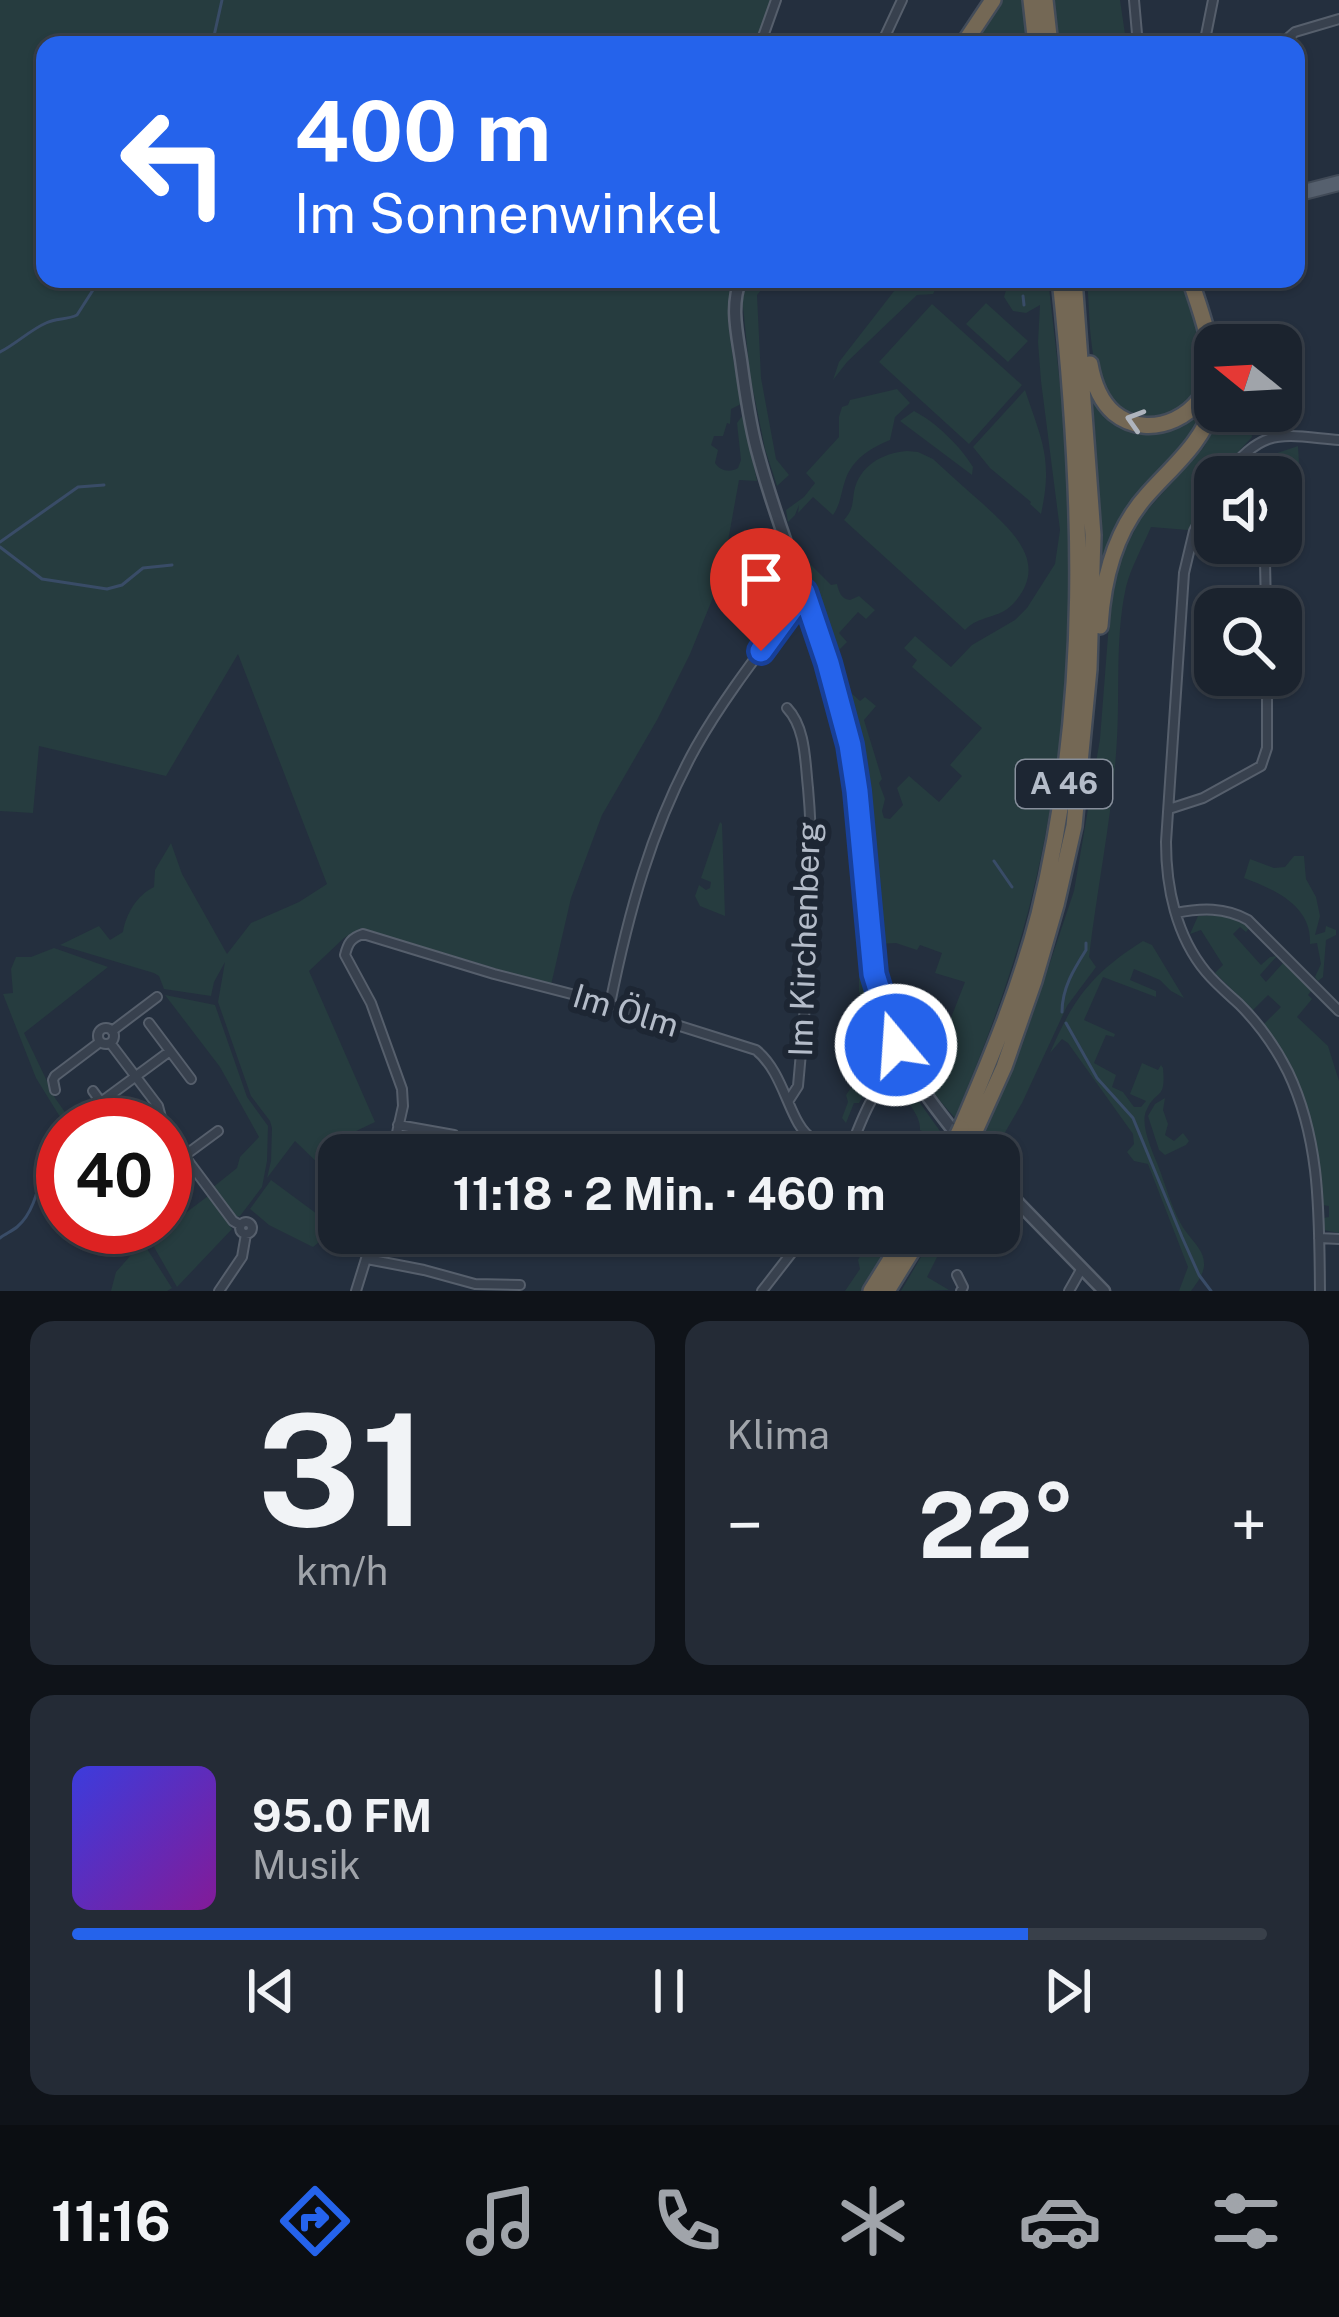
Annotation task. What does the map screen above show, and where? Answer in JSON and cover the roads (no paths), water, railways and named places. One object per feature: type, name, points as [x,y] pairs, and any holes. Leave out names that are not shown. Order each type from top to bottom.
[{"type":"highway","points":[[969,36],[993,0]]},
{"type":"highway","points":[[1031,0],[1035,36]]},
{"type":"highway","points":[[1045,0],[1049,36]]},
{"type":"highway","name":"A 46","points":[[965,1134],[1038,916],[1064,790],[1075,702],[1079,526],[1061,288]]},
{"type":"highway","name":"A 46","points":[[968,1134],[1004,1067],[1034,981],[1074,826],[1089,669],[1093,535],[1074,288]]},
{"type":"highway","points":[[1075,288],[1099,394],[1114,413],[1154,426],[1192,410],[1208,386],[1210,352],[1195,288]]},
{"type":"highway","points":[[1196,288],[1208,324]]},
{"type":"highway","points":[[1089,669],[1098,648],[1106,579],[1120,537],[1144,497],[1203,432]]},
{"type":"highway","points":[[871,1291],[894,1254]]},
{"type":"highway","points":[[887,1291],[910,1254]]},
{"type":"main road","points":[[1305,192],[1338,183]]},
{"type":"street","points":[[763,36],[776,0]]},
{"type":"street","points":[[884,36],[902,0]]},
{"type":"street","points":[[1134,0],[1137,36]]},
{"type":"street","points":[[1206,36],[1213,0]]},
{"type":"street","points":[[1290,36],[1339,19]]},
{"type":"street","points":[[737,288],[736,323],[748,411],[768,489],[828,663],[850,745],[874,974],[903,1060],[952,1134]]},
{"type":"street","points":[[1241,456],[1267,438],[1339,440]]},
{"type":"street","points":[[1194,535],[1184,573],[1166,871],[1184,936],[1198,962],[1251,1017],[1286,1068],[1310,1132],[1320,1291]]},
{"type":"street","points":[[610,1004],[639,881],[676,787],[697,745],[804,592]]},
{"type":"street","points":[[1169,808],[1203,798],[1262,766],[1268,748],[1267,696]]},
{"type":"street","name":"Im Kirchenberg","points":[[787,708],[796,718],[802,745],[813,873],[798,1086],[790,1100]]},
{"type":"street","points":[[1176,913],[1217,909],[1248,920],[1339,1011]]},
{"type":"street","name":"Im Ölm","points":[[398,1125],[402,1089],[371,1003],[345,955],[348,944],[363,934],[757,1050],[774,1067],[806,1134]]},
{"type":"street","points":[[111,1044],[100,1042],[101,1030],[112,1030],[157,997]]},
{"type":"street","points":[[149,1023],[191,1079]]},
{"type":"street","points":[[111,1044],[112,1030]]},
{"type":"street","points":[[55,1090],[55,1076],[100,1042]]},
{"type":"street","points":[[111,1044],[151,1098]]},
{"type":"street","points":[[106,1098],[170,1051]]},
{"type":"street","points":[[856,1134],[868,1103],[903,1060]]},
{"type":"street","points":[[883,1082],[912,1076]]},
{"type":"street","points":[[93,1091],[98,1098]]},
{"type":"street","points":[[396,1134],[398,1125],[448,1134]]},
{"type":"street","points":[[192,1150],[218,1131]]},
{"type":"street","points":[[192,1167],[243,1230],[242,1257],[219,1291]]},
{"type":"street","points":[[1020,1205],[1104,1291]]},
{"type":"street","points":[[1319,1238],[1339,1238]]},
{"type":"street","points":[[356,1291],[368,1254]]},
{"type":"street","points":[[762,1291],[791,1254]]},
{"type":"street","points":[[367,1259],[475,1285],[520,1285]]},
{"type":"street","points":[[1069,1291],[1082,1268]]},
{"type":"street","points":[[957,1275],[966,1290]]},
{"type":"waterway","points":[[214,36],[222,0]]},
{"type":"waterway","points":[[0,352],[46,323],[77,315],[94,288]]},
{"type":"waterway","points":[[1023,296],[1024,305]]},
{"type":"waterway","points":[[0,542],[78,487],[104,485]]},
{"type":"waterway","points":[[0,547],[42,579],[107,589],[122,585],[143,568],[172,565]]},
{"type":"waterway","points":[[994,861],[1012,887]]},
{"type":"waterway","points":[[1062,1012],[1066,987],[1086,943]]},
{"type":"waterway","points":[[1066,1023],[1097,1078],[1133,1118],[1199,1275],[1211,1291]]},
{"type":"waterway","points":[[0,1238],[25,1219],[36,1195]]}]
